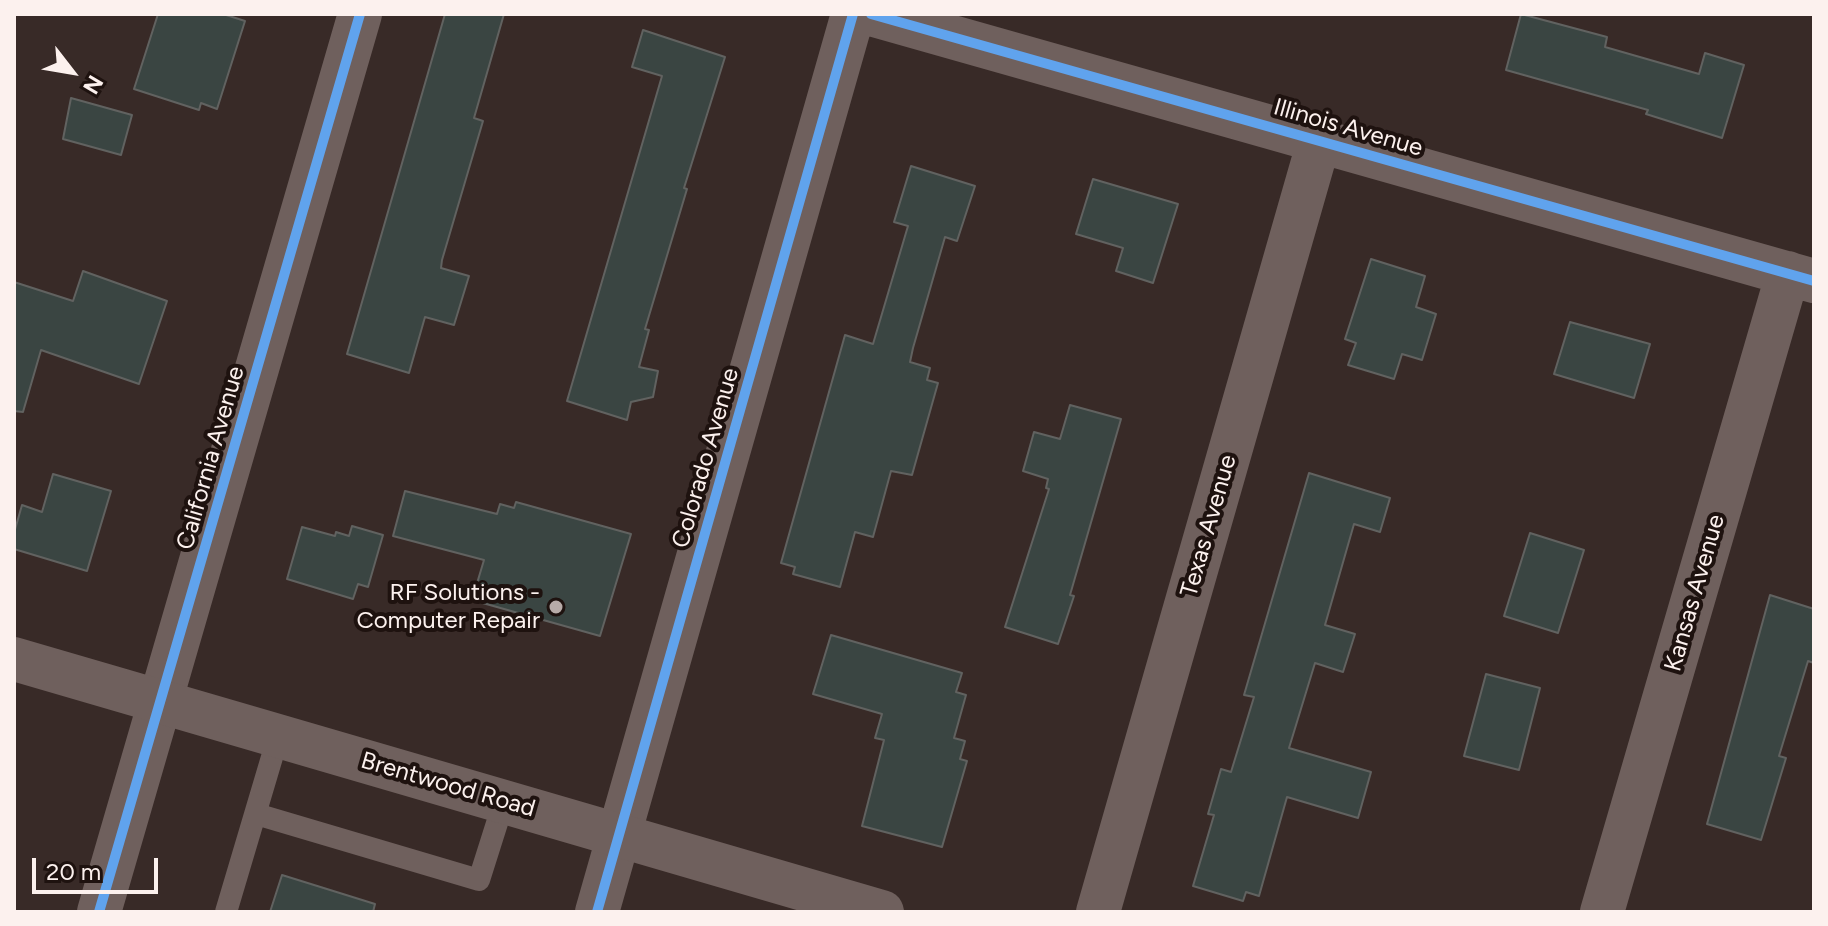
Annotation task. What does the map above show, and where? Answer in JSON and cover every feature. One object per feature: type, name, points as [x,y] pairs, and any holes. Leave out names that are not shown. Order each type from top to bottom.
[{"type":"street","name":"California Avenue","points":[[99,912],[360,14]]},
{"type":"street","name":"Colorado Avenue","points":[[597,912],[853,14]]},
{"type":"street","name":"Illinois Avenue","points":[[871,14],[1801,277]]},
{"type":"street","name":"Texas Avenue","points":[[1098,912],[1319,141]]},
{"type":"street","name":"Kansas Avenue","points":[[1602,912],[1801,277]]},
{"type":"street","name":"Brentwood Road","points":[[14,659],[882,912]]},
{"type":"lane","points":[[226,912],[278,737]]},
{"type":"lane","points":[[256,814],[479,880],[504,801]]},
{"type":"building","points":[[158,14],[223,14],[245,21],[217,109],[201,103],[199,110],[134,89]]},
{"type":"building","points":[[445,14],[504,14],[474,118],[483,121],[442,260],[441,268],[469,276],[454,325],[425,317],[409,373],[347,354]]},
{"type":"building","points":[[1521,14],[1607,37],[1605,47],[1699,74],[1705,53],[1744,65],[1722,138],[1646,114],[1648,110],[1506,70]]},
{"type":"building","points":[[643,30],[725,57],[645,329],[649,330],[639,367],[658,371],[653,397],[631,402],[627,420],[567,401],[662,76],[632,67]]},
{"type":"building","points":[[71,98],[132,115],[121,155],[63,139]]},
{"type":"building","points":[[911,166],[975,186],[957,241],[945,237],[913,348],[910,362],[930,368],[927,380],[938,383],[912,475],[891,471],[873,537],[855,532],[840,587],[793,574],[795,567],[781,563],[845,335],[873,344],[908,226],[894,222]]},
{"type":"building","points":[[1093,179],[1178,204],[1153,283],[1116,271],[1123,248],[1076,234]]},
{"type":"building","points":[[1371,259],[1425,276],[1416,307],[1436,314],[1422,360],[1402,354],[1394,379],[1348,365],[1356,343],[1345,339]]},
{"type":"building","points":[[83,271],[167,301],[139,384],[41,350],[23,412],[14,411],[14,282],[73,301]]},
{"type":"building","points":[[1570,322],[1650,344],[1634,398],[1554,374]]},
{"type":"building","points":[[1070,405],[1121,419],[1070,595],[1074,596],[1058,644],[1005,627],[1049,489],[1046,488],[1048,479],[1023,471],[1034,432],[1060,439]]},
{"type":"building","points":[[1309,473],[1390,498],[1380,532],[1354,524],[1325,625],[1355,634],[1343,672],[1315,663],[1289,748],[1371,772],[1358,818],[1287,797],[1259,896],[1246,892],[1243,901],[1193,886],[1214,815],[1208,814],[1221,769],[1231,772],[1254,697],[1244,695]]},
{"type":"building","points":[[53,474],[111,491],[87,571],[14,549],[14,533],[22,505],[42,512]]},
{"type":"building","points":[[405,491],[497,514],[500,504],[514,508],[516,502],[631,534],[600,636],[472,600],[484,560],[393,536]]},
{"type":"building","points":[[352,526],[383,535],[368,587],[358,584],[353,599],[287,579],[302,527],[335,536],[336,532],[349,536]]},
{"type":"building","points":[[1530,533],[1584,550],[1558,633],[1504,616]]},
{"type":"building","points":[[1770,595],[1814,609],[1814,663],[1808,661],[1779,756],[1786,758],[1761,840],[1707,824]]},
{"type":"building","points":[[831,635],[962,673],[956,692],[966,695],[954,738],[965,741],[960,759],[967,761],[942,847],[862,826],[884,740],[875,738],[882,714],[813,694]]},
{"type":"building","points":[[1486,674],[1540,688],[1519,770],[1464,756]]},
{"type":"building","points":[[282,875],[375,904],[373,912],[270,912]]},
{"type":"cycle path","points":[[99,912],[360,14]]},
{"type":"cycle path","points":[[597,912],[853,14]]},
{"type":"cycle path","points":[[871,14],[1814,281]]},
{"type":"place","name":"RF Solutions - Computer Repair","points":[[556,607]]}]
